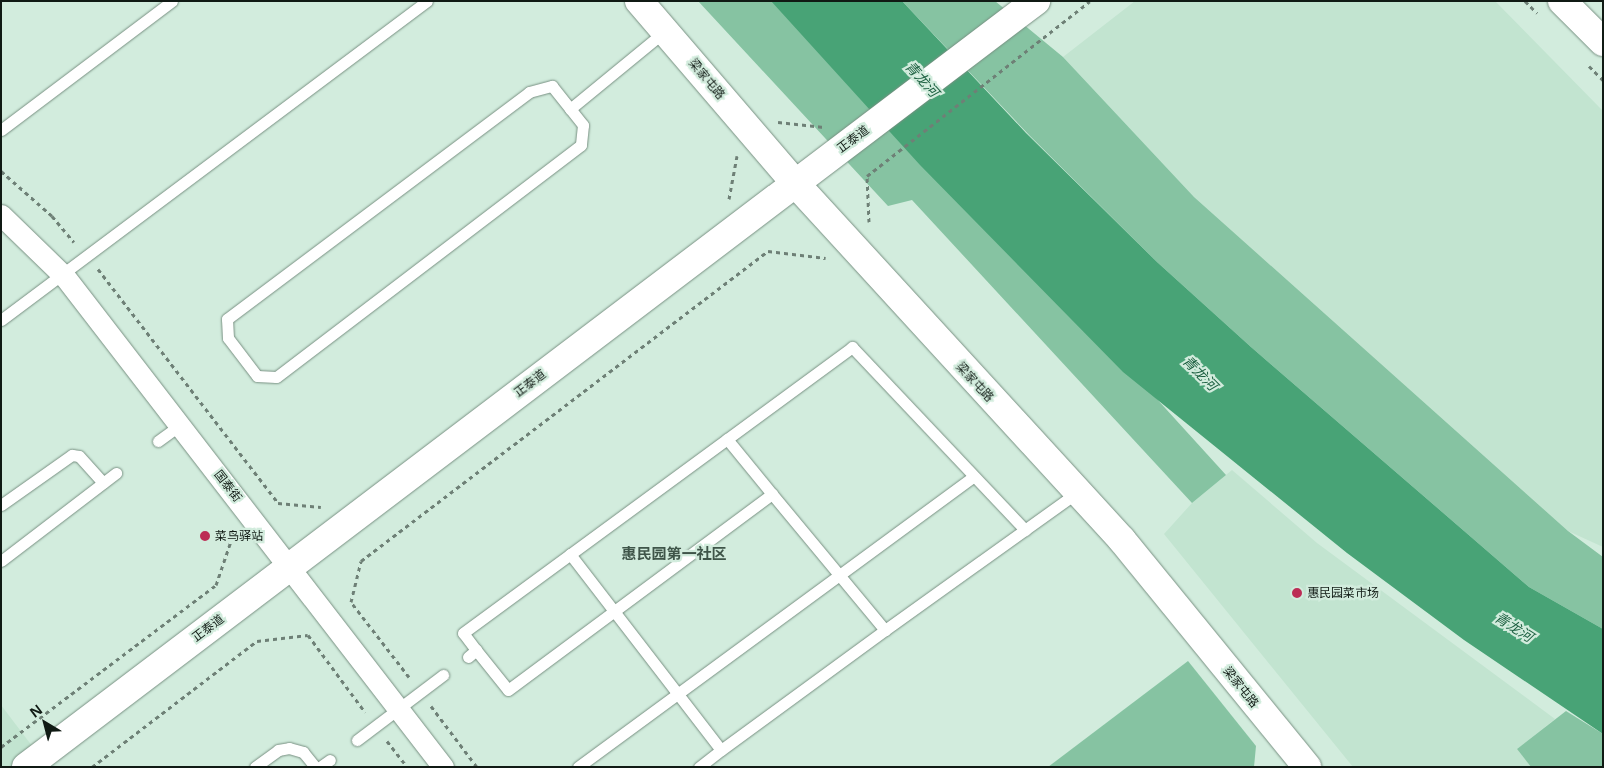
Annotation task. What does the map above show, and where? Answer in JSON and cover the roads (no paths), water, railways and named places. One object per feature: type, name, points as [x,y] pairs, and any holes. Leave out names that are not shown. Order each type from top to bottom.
[{"type":"street","name":"梁家屯路","points":[[639,1],[795,183],[1122,540],[1307,767]]},
{"type":"street","name":"正泰道","points":[[26,767],[795,183],[838,134],[1005,25],[1036,1]]},
{"type":"street","points":[[1562,1],[1603,42]]},
{"type":"street","name":"国泰街","points":[[1,215],[62,274],[290,566],[443,767]]},
{"type":"lane","points":[[1,130],[172,1]]},
{"type":"lane","points":[[1,320],[427,1]]},
{"type":"lane","points":[[570,109],[665,30]]},
{"type":"lane","points":[[552,86],[570,109],[583,126],[581,145],[276,377],[257,376],[228,338],[227,319],[529,92],[552,86]]},
{"type":"lane","points":[[772,494],[508,690],[472,654],[463,633],[852,347],[1025,530]]},
{"type":"lane","points":[[158,441],[180,424]]},
{"type":"lane","points":[[727,439],[885,630]]},
{"type":"lane","points":[[1,505],[72,455],[79,456],[103,483]]},
{"type":"lane","points":[[1,561],[116,473]]},
{"type":"lane","points":[[578,767],[838,573],[974,476]]},
{"type":"lane","points":[[699,767],[885,630],[1078,492]]},
{"type":"lane","points":[[570,554],[721,750]]},
{"type":"lane","points":[[357,740],[443,676]]},
{"type":"lane","points":[[255,767],[278,750],[289,748],[303,752],[315,767]]},
{"type":"lane","points":[[320,767],[330,760]]},
{"type":"water","name":"青龙河","points":[[771,1],[902,1],[1026,133],[1157,262],[1251,347],[1529,587],[1603,629],[1603,734],[1464,640],[1347,553],[1123,372],[920,165]]},
{"type":"place","name":"菜鸟驿站","points":[[205,536]]},
{"type":"place","name":"惠民园菜市场","points":[[1297,593]]},
{"type":"district","name":"惠民园第一社区","points":[[674,554]]}]
